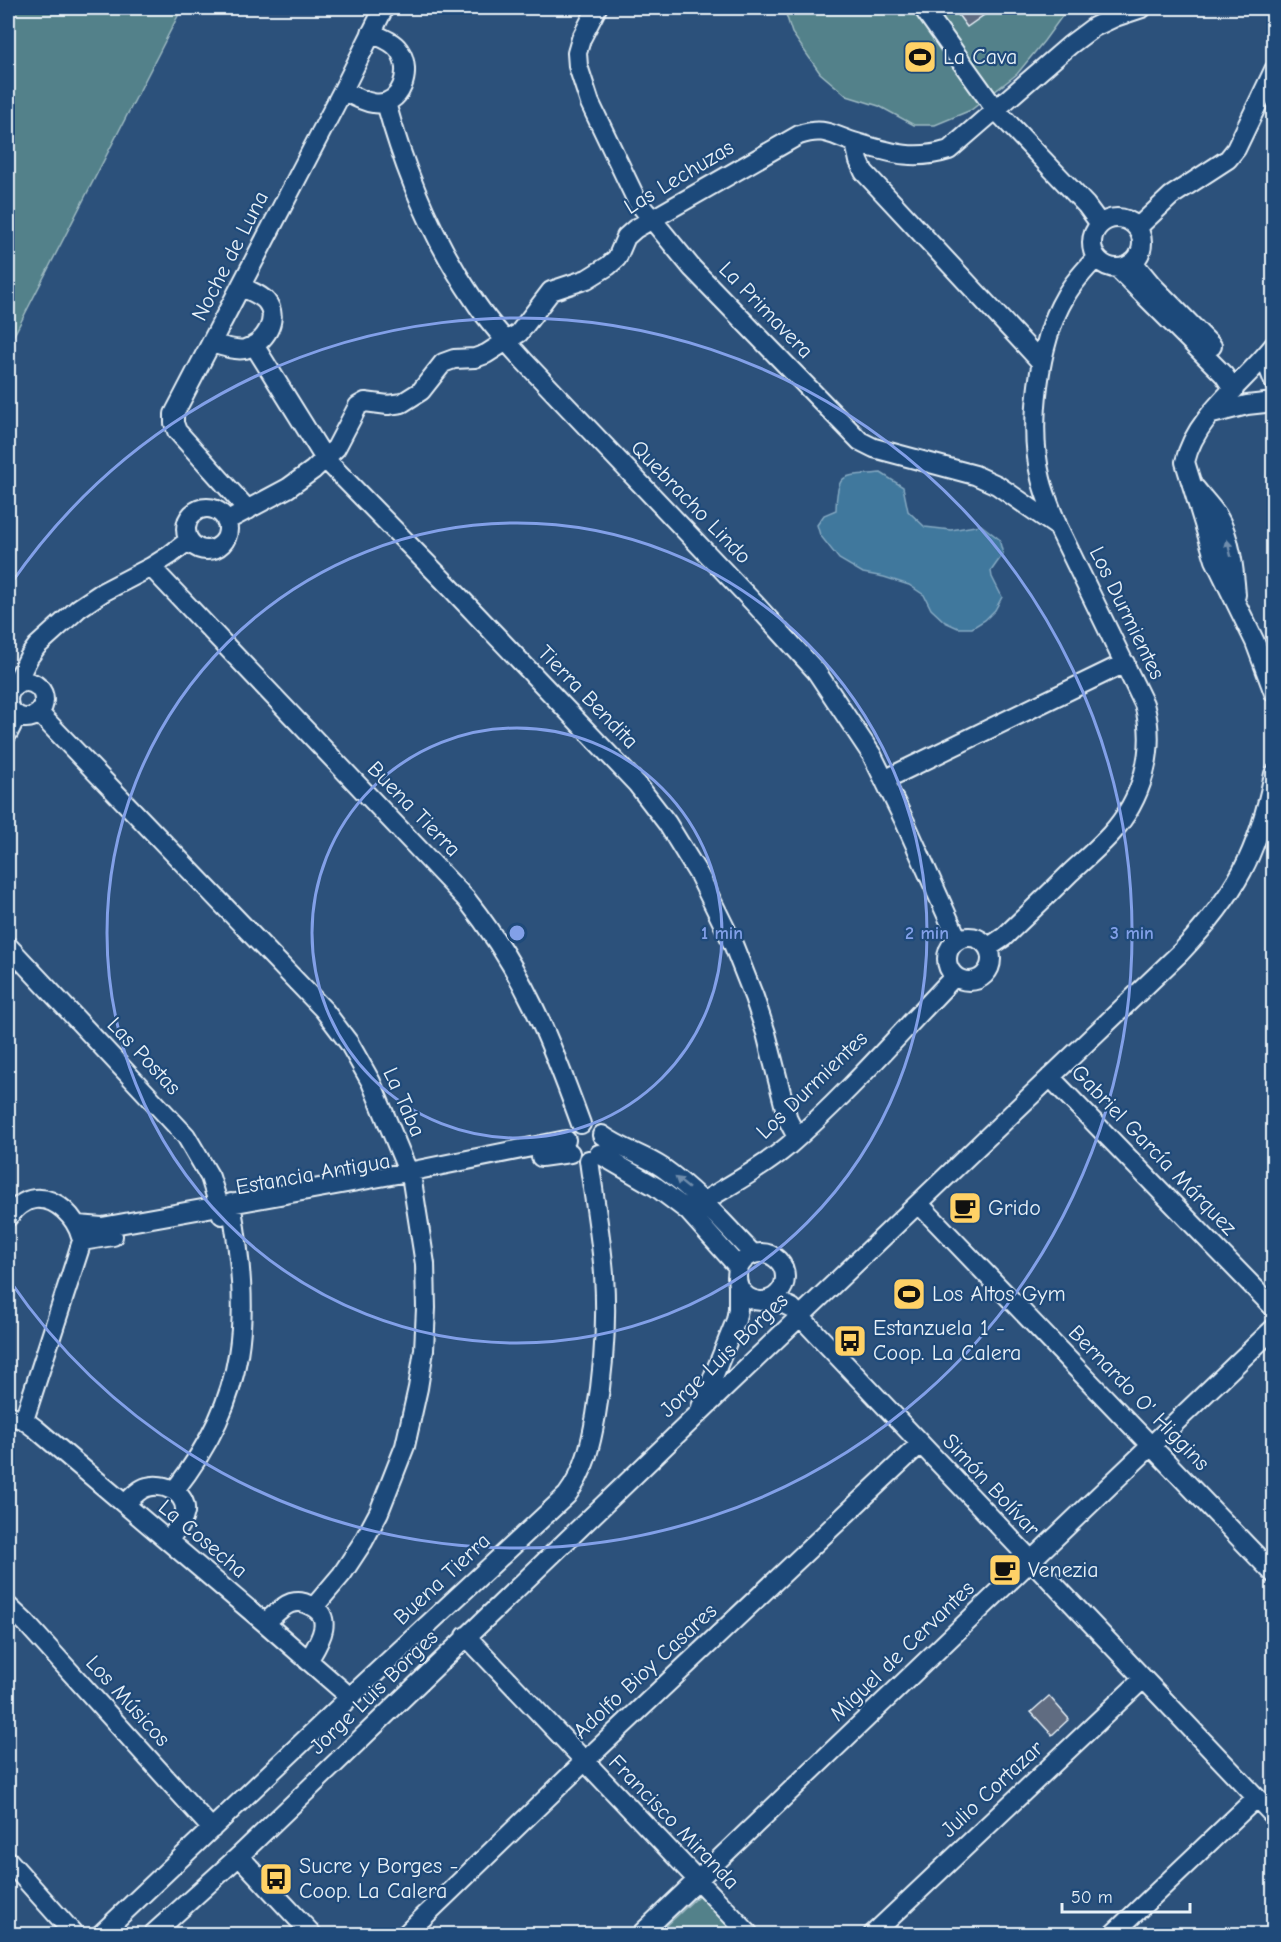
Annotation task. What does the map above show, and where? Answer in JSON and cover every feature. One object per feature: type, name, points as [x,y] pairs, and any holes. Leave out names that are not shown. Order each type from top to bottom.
[{"type":"street","name":"Noche de Luna","points":[[248,510],[177,431],[174,414],[384,8]]},
{"type":"street","name":"La Primavera","points":[[597,8],[581,39],[578,53],[582,82],[630,189],[651,219],[692,268],[860,441],[874,448],[975,475],[997,485],[1058,526]]},
{"type":"street","points":[[923,8],[995,109],[1086,205],[1100,224]]},
{"type":"street","name":"Las Lechuzas","points":[[226,521],[300,481],[336,448],[358,406],[365,402],[388,405],[402,403],[421,391],[443,363],[454,359],[475,358],[507,342],[527,324],[551,291],[602,272],[616,258],[626,237],[635,229],[799,135],[813,130],[826,131],[855,143],[910,156],[931,156],[949,150],[1094,27],[1142,8]]},
{"type":"street","points":[[343,90],[374,104],[386,102],[396,95],[404,83],[407,72],[398,48],[371,33]]},
{"type":"street","points":[[1137,228],[1171,196],[1228,159],[1236,149],[1274,70]]},
{"type":"street","name":"Quebracho Lindo","points":[[386,102],[404,161],[433,228],[474,301],[507,342],[816,671],[855,727],[884,780],[958,940]]},
{"type":"street","points":[[855,143],[864,172],[1041,362]]},
{"type":"street","points":[[1115,217],[1132,222],[1137,228],[1142,243],[1141,251],[1125,265],[1102,264],[1096,258],[1092,251],[1092,236],[1100,224],[1115,217]]},
{"type":"street","name":"Los Durmientes","points":[[989,947],[1004,937],[1110,834],[1126,814],[1145,770],[1149,746],[1149,722],[1144,704],[1058,526],[1044,489],[1037,458],[1037,404],[1041,362],[1053,321],[1065,296],[1096,258]]},
{"type":"street","points":[[1125,265],[1240,384]]},
{"type":"street","points":[[212,343],[228,348],[243,349],[254,345],[266,335],[272,317],[270,308],[265,300],[241,286]]},
{"type":"street","name":"Tierra Bendita","points":[[254,345],[325,459],[637,784],[662,816],[704,883],[733,944],[766,1033],[788,1120],[797,1137]]},
{"type":"street","points":[[1272,347],[1199,428],[1188,448],[1185,462],[1215,560],[1264,663],[1274,693]]},
{"type":"street","points":[[1272,347],[1269,369],[1274,382]]},
{"type":"street","points":[[1211,415],[1247,405],[1274,402]]},
{"type":"street","points":[[211,508],[218,511],[226,521],[227,535],[224,541],[213,549],[199,549],[189,540],[186,533],[188,520],[198,510],[211,508]]},
{"type":"street","points":[[29,657],[30,673],[42,691],[45,702],[39,713],[28,718],[17,716],[9,707],[8,702],[10,691],[14,687],[29,657],[37,646],[79,608],[103,592],[171,555],[189,540]]},
{"type":"street","name":"Buena Tierra","points":[[151,567],[467,900],[486,924],[519,976],[536,1010],[581,1124]]},
{"type":"street","points":[[884,780],[1125,663]]},
{"type":"street","points":[[14,687],[23,682],[34,683],[38,686]]},
{"type":"street","name":"La Taba","points":[[39,713],[336,1025],[371,1082],[410,1176],[425,1264],[424,1350],[418,1388],[405,1446],[379,1512],[342,1574],[314,1607]]},
{"type":"street","points":[[8,733],[17,716]]},
{"type":"street","name":"Jorge Luis Borges","points":[[153,1935],[239,1856],[798,1316],[919,1204],[1180,953],[1207,925],[1224,902],[1249,859],[1271,797],[1274,774]]},
{"type":"street","points":[[971,937],[984,942],[989,947],[992,961],[990,968],[981,979],[968,982],[954,977],[947,958],[952,945],[958,940],[971,937]]},
{"type":"street","name":"Las Postas","points":[[8,946],[186,1136],[226,1209],[241,1274],[242,1318],[239,1351],[232,1387],[222,1416],[194,1466],[174,1491]]},
{"type":"street","name":"Los Durmientes","points":[[696,1206],[766,1162],[797,1137],[954,977]]},
{"type":"street","name":"Gabriel García Márquez","points":[[1050,1077],[1274,1308]]},
{"type":"street","points":[[696,1206],[594,1157],[579,1160],[568,1147],[571,1130],[581,1124],[596,1127],[602,1135],[619,1146],[640,1154],[661,1167],[732,1244],[753,1254],[770,1254],[777,1258],[792,1286],[798,1316]]},
{"type":"street","points":[[594,1157],[603,1145],[602,1135]]},
{"type":"street","name":"Estancia Antigua","points":[[80,1233],[568,1147]]},
{"type":"street","name":"Buena Tierra","points":[[101,1935],[350,1697],[567,1496],[577,1482],[591,1443],[604,1353],[606,1302],[594,1157]]},
{"type":"street","points":[[9,1211],[27,1201],[45,1200],[59,1206],[68,1214],[80,1233]]},
{"type":"street","name":"Bernardo O' Higgins","points":[[919,1204],[1274,1574]]},
{"type":"street","name":"La Cosecha","points":[[80,1233],[16,1417],[125,1504],[350,1697]]},
{"type":"street","points":[[732,1244],[741,1290],[752,1300],[773,1299],[783,1288],[786,1272]]},
{"type":"street","points":[[698,1413],[736,1320],[738,1276],[743,1261],[753,1254]]},
{"type":"street","name":"Simón Bolívar","points":[[773,1299],[784,1303],[798,1316],[1274,1816]]},
{"type":"street","name":"Miguel de Cervantes","points":[[641,1935],[1274,1328]]},
{"type":"street","name":"Adolfo Bioy Casares","points":[[406,1935],[584,1762],[920,1444]]},
{"type":"street","points":[[125,1504],[147,1487],[157,1486],[174,1491],[180,1496],[185,1513],[168,1541]]},
{"type":"street","points":[[265,1623],[291,1603],[301,1601],[314,1607],[322,1617],[324,1628],[322,1638],[308,1661]]},
{"type":"street","name":"Los Músicos","points":[[8,1606],[26,1623],[212,1829]]},
{"type":"street","name":"Francisco Miranda","points":[[466,1636],[748,1935]]},
{"type":"street","name":"Julio Cortazar","points":[[873,1935],[1143,1679]]},
{"type":"street","points":[[1113,1935],[1256,1798]]},
{"type":"street","points":[[239,1856],[312,1935]]},
{"type":"street","points":[[8,1860],[74,1935]]},
{"type":"green space","points":[[8,8],[182,8],[8,347]]},
{"type":"green space","name":"La Cava","points":[[784,8],[1068,8],[1017,74],[971,110],[935,125],[914,125],[879,106],[847,96],[820,73],[792,33]]},
{"type":"green space","points":[[701,1893],[741,1934],[658,1934]]},
{"type":"water","points":[[881,473],[903,487],[908,511],[925,527],[951,530],[981,525],[999,539],[1003,554],[991,571],[1002,597],[995,610],[985,620],[972,628],[958,628],[945,622],[931,609],[924,595],[909,585],[863,573],[839,559],[820,535],[817,525],[824,515],[836,510],[838,487],[841,481],[851,476]]},
{"type":"building","points":[[953,8],[994,8],[967,27]]},
{"type":"building","points":[[1049,1696],[1069,1719],[1052,1735],[1031,1712]]},
{"type":"place","name":"La Cava","points":[[920,57]]},
{"type":"place","name":"Grido","points":[[965,1208]]},
{"type":"place","name":"Los Altos Gym","points":[[909,1294]]},
{"type":"place","name":"Estanzuela 1 - Coop. La Calera","points":[[850,1341]]},
{"type":"place","name":"Venezia","points":[[1005,1570]]},
{"type":"place","name":"Sucre y Borges - Coop. La Calera","points":[[276,1879]]}]
